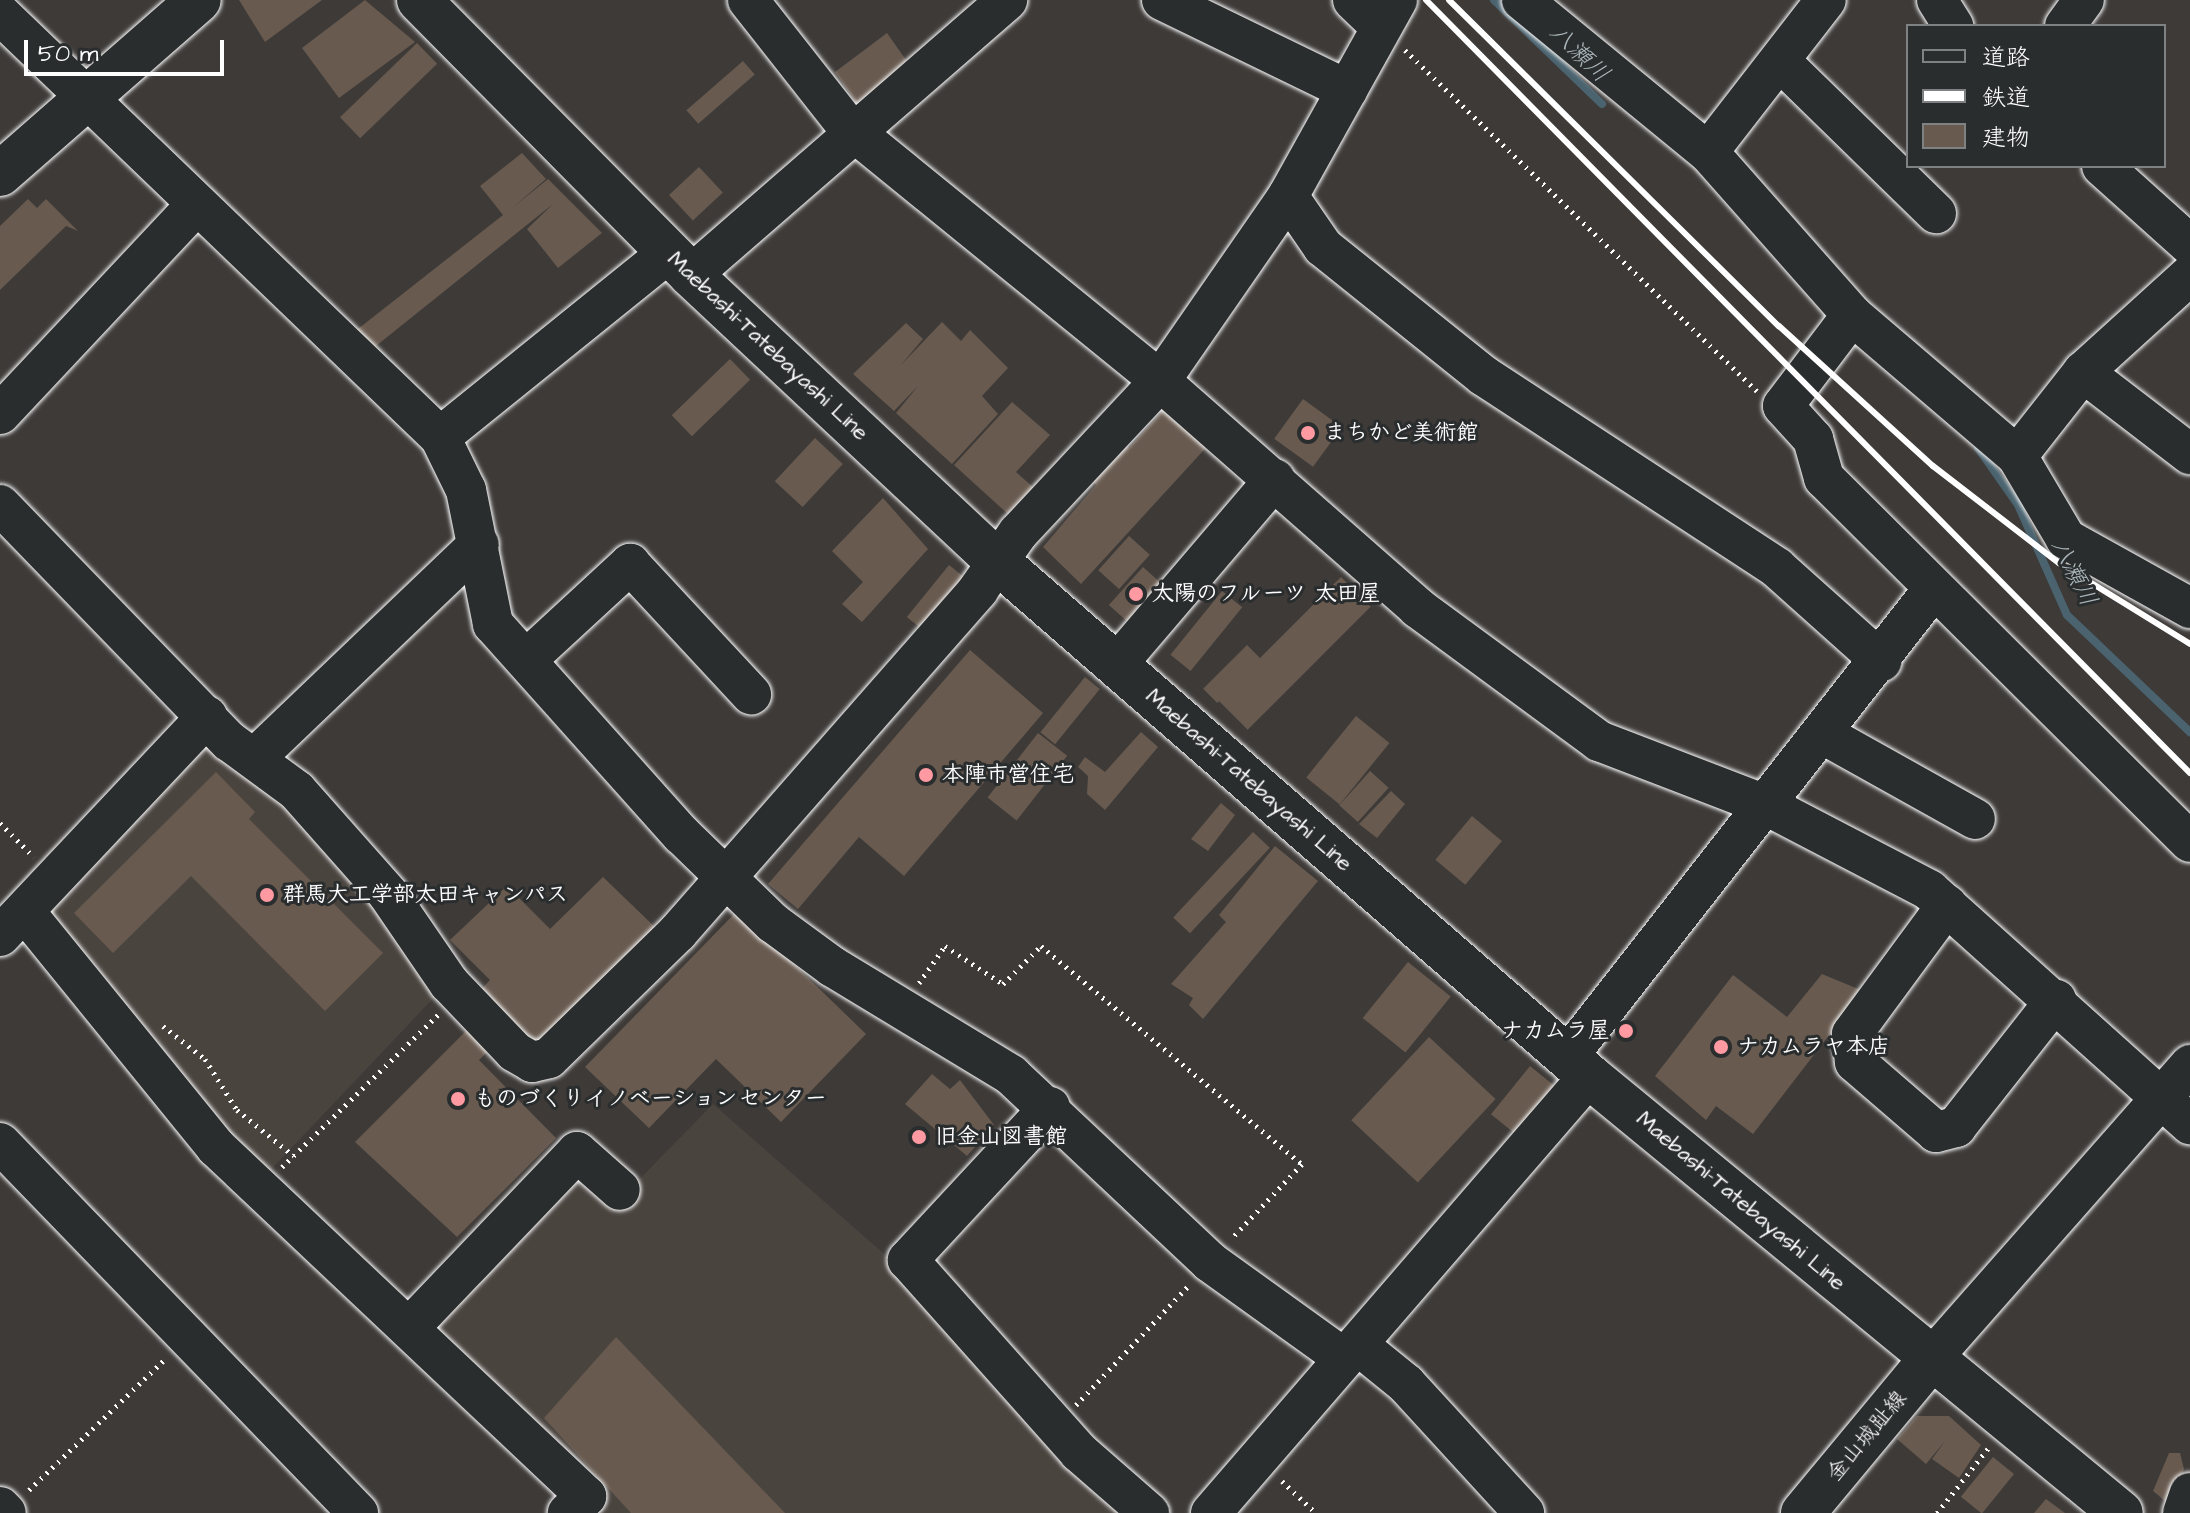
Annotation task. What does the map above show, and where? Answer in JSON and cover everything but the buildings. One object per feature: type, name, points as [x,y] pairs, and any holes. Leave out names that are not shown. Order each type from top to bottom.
[{"type":"main road","points":[[0,174],[83,96],[199,0]]},
{"type":"main road","name":"Maebashi-Tatebayashi Line","points":[[419,0],[680,263],[998,562],[1578,1066],[2008,1424],[2121,1513]]},
{"type":"main road","name":"金山城趾線","points":[[1803,1513],[1931,1359]]},
{"type":"street","points":[[748,0],[855,133],[1160,381],[1418,608],[1599,741],[1766,805],[1947,905],[2164,1095],[2190,1124]]},
{"type":"street","points":[[1162,0],[1347,90]]},
{"type":"street","points":[[1522,0],[1708,152],[1852,315],[2017,456],[2066,539],[2190,608]]},
{"type":"street","points":[[1708,152],[1826,0]]},
{"type":"street","points":[[1937,0],[1952,24]]},
{"type":"street","points":[[2066,24],[2084,0]]},
{"type":"street","points":[[440,437],[855,133],[997,2]]},
{"type":"street","points":[[0,14],[440,437],[466,490],[479,544],[482,594],[493,624],[728,877],[797,940],[903,1007],[1050,1107],[1210,1262],[1406,1384],[1524,1513]]},
{"type":"street","points":[[0,505],[207,716],[297,791],[388,894],[449,983],[532,1062],[549,1058],[667,963],[728,877],[998,562],[1160,381],[1288,196],[1347,90],[1381,16]]},
{"type":"street","points":[[1780,61],[1936,213]]},
{"type":"street","points":[[2105,168],[2186,231]]},
{"type":"street","points":[[1288,196],[1323,247],[1484,376],[1777,568],[1881,661]]},
{"type":"street","points":[[0,414],[197,204]]},
{"type":"street","points":[[2017,456],[2083,372],[2190,275]]},
{"type":"street","points":[[1852,315],[1783,406],[1813,439],[1824,478],[1932,591],[2190,842]]},
{"type":"street","points":[[2083,372],[2190,454]]},
{"type":"street","points":[[1117,664],[1275,479]]},
{"type":"street","points":[[256,757],[479,544]]},
{"type":"street","points":[[526,660],[630,564],[751,694]]},
{"type":"street","points":[[1211,1513],[1350,1351],[1578,1066],[1766,805],[1881,661],[1932,591]]},
{"type":"street","points":[[207,716],[57,881],[12,924],[216,1147],[586,1496],[568,1513]]},
{"type":"street","points":[[1823,734],[1975,819]]},
{"type":"street","points":[[1947,905],[1852,1034],[1855,1062],[1866,1072],[1936,1132],[1956,1127],[2056,1000]]},
{"type":"street","points":[[1931,1359],[2190,1065]]},
{"type":"street","points":[[1050,1107],[908,1260],[1057,1426],[1149,1513]]},
{"type":"street","points":[[0,1143],[358,1513]]},
{"type":"street","points":[[409,1328],[577,1152],[620,1190]]},
{"type":"street","points":[[2183,1513],[2190,1493]]},
{"type":"street","points":[[0,1507],[6,1513]]},
{"type":"path","points":[[1381,16],[1769,402],[1783,406]]},
{"type":"path","points":[[0,823],[57,881]]},
{"type":"path","points":[[903,1007],[945,946],[1003,984],[1041,946],[1302,1164],[1057,1426]]},
{"type":"path","points":[[262,1188],[439,1014]]},
{"type":"path","points":[[152,1018],[205,1059],[237,1110],[294,1156]]},
{"type":"path","points":[[6,1513],[187,1337]]},
{"type":"path","points":[[1937,1513],[2008,1424]]},
{"type":"path","points":[[1258,1459],[1316,1513]]},
{"type":"shaded area","points":[[207,746],[270,783],[444,987],[263,1178],[42,909],[176,758]]},
{"type":"shaded area","points":[[713,1104],[891,1260],[1136,1513],[583,1513],[419,1325],[569,1171],[620,1199]]},
{"type":"waterway","name":"八瀬川","points":[[1494,0],[1602,104]]},
{"type":"waterway","name":"八瀬川","points":[[1978,448],[2018,505],[2067,615],[2190,732]]},
{"type":"railway","points":[[1426,0],[2190,773]]},
{"type":"railway","points":[[1449,0],[1779,326],[1933,466],[2059,563],[2190,644]]},
{"type":"place","name":"まちかど美術館","points":[[1308,433]]},
{"type":"place","name":"太陽のフルーツ 太田屋","points":[[1136,594]]},
{"type":"place","name":"本陣市営住宅","points":[[926,775]]},
{"type":"place","name":"群馬大工学部太田キャンパス","points":[[267,895]]},
{"type":"place","name":"ナカムラ屋","points":[[1626,1031]]},
{"type":"place","name":"ナカムラヤ本店","points":[[1721,1047]]},
{"type":"place","name":"ものづくりイノベーションセンター","points":[[458,1099]]},
{"type":"place","name":"旧金山図書館","points":[[919,1137]]}]
